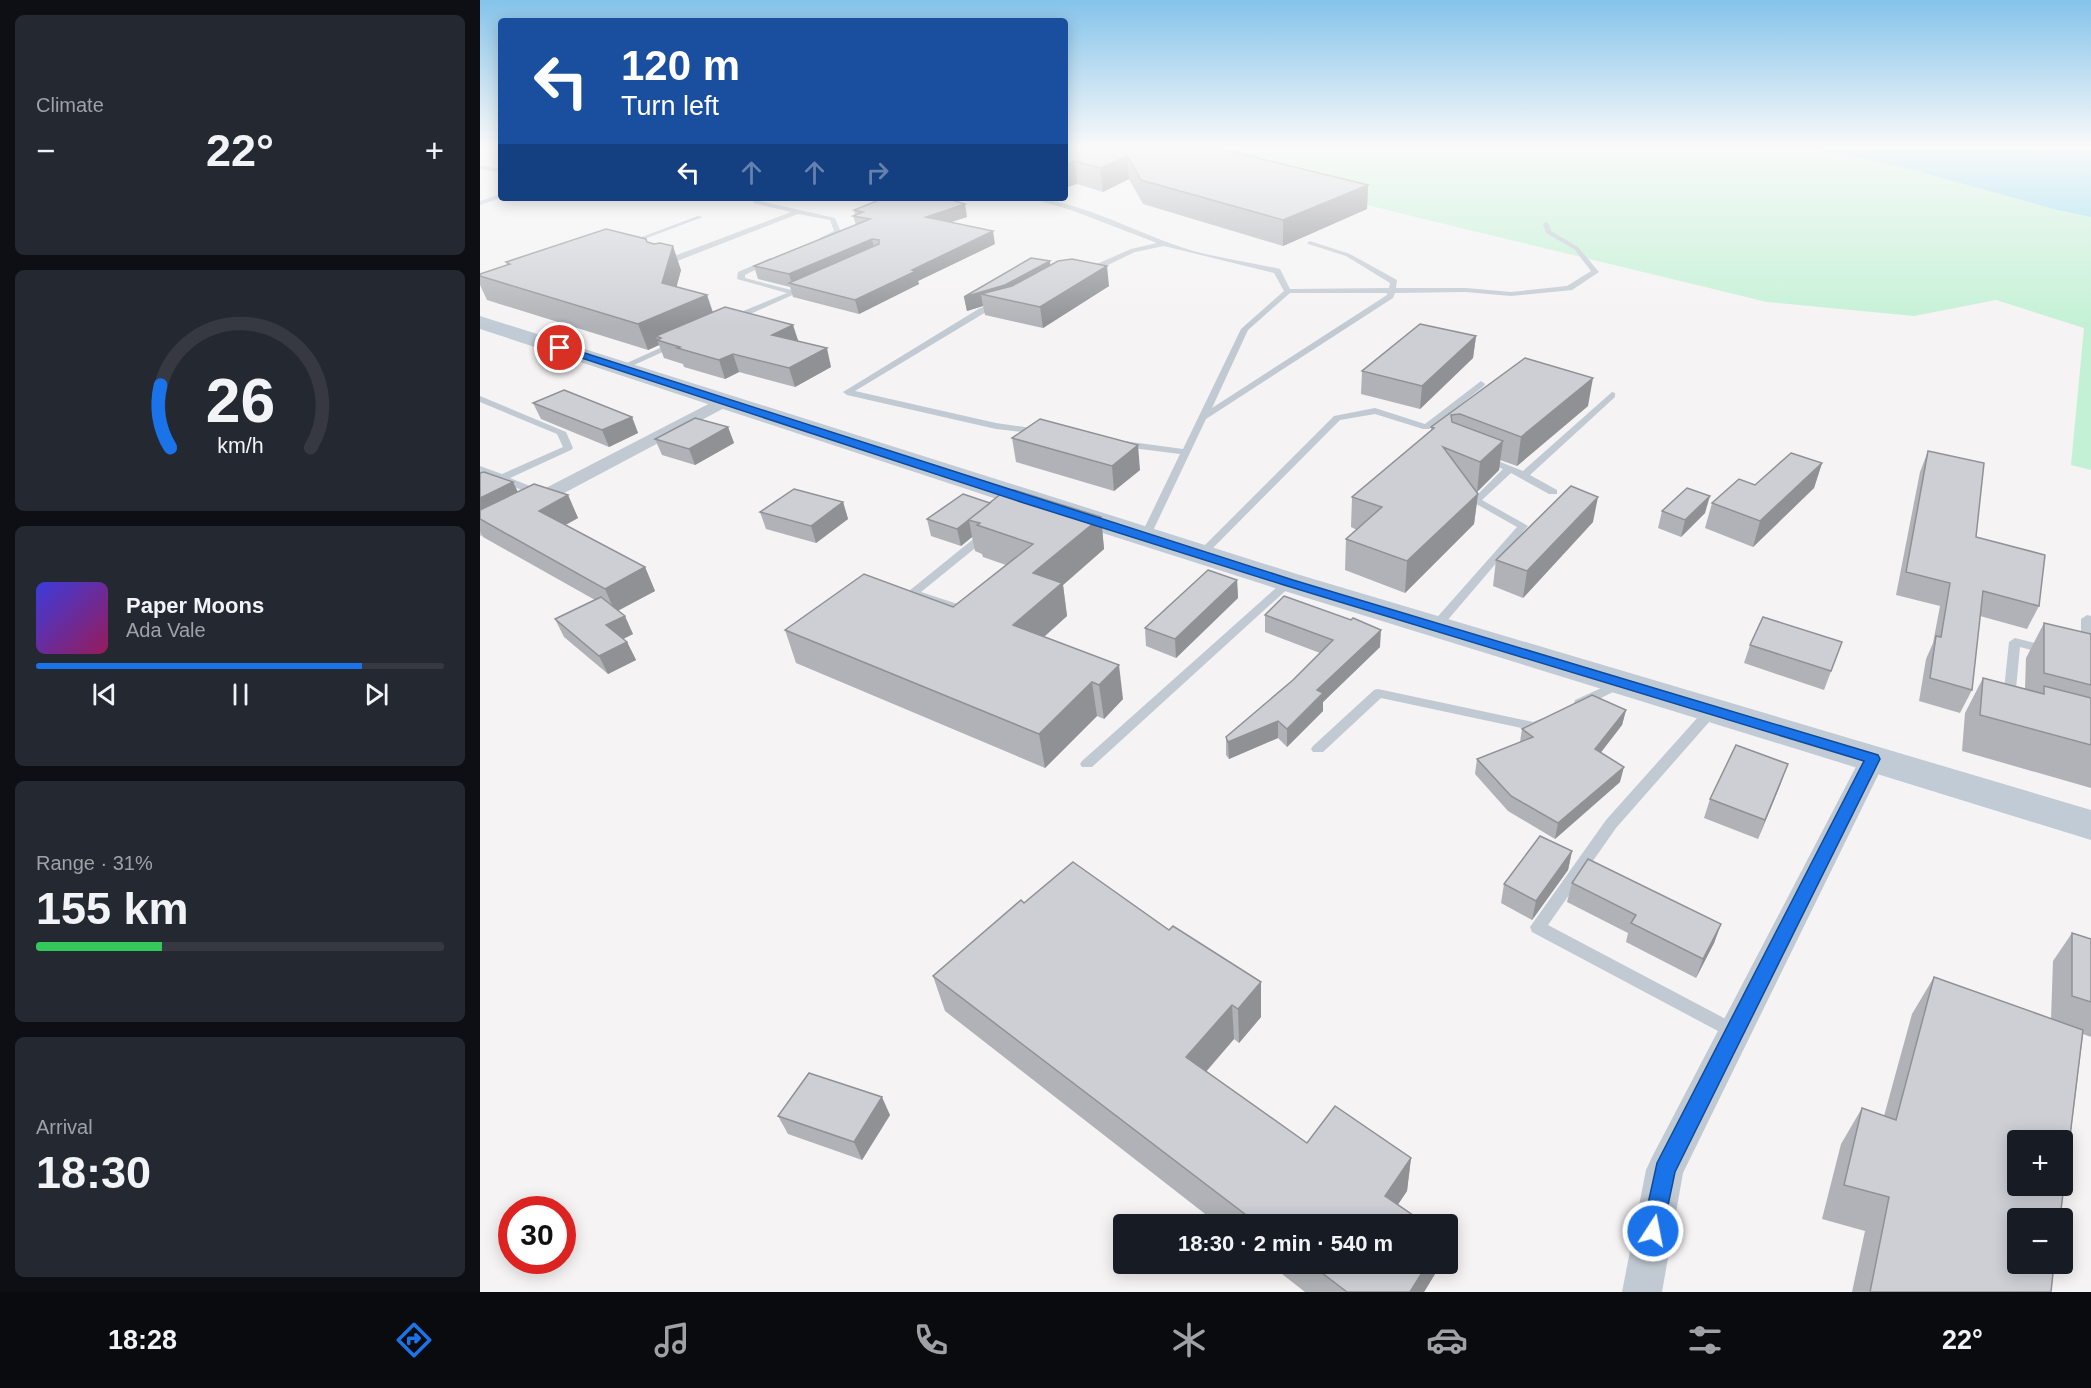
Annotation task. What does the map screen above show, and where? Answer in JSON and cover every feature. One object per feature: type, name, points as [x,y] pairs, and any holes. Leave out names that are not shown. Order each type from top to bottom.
[{"type":"main road","points":[[480,322],[1023,504],[1145,537],[2091,825]]},
{"type":"street","points":[[480,530],[722,402]]},
{"type":"street","points":[[1642,1292],[1665,1170],[1873,759]]},
{"type":"lane","points":[[773,206],[833,219],[838,232],[816,241]]},
{"type":"lane","points":[[1063,206],[1164,244],[1277,270],[1288,291]]},
{"type":"lane","points":[[660,264],[796,212]]},
{"type":"lane","points":[[612,248],[700,217]]},
{"type":"lane","points":[[1145,537],[1245,329],[1288,291],[1466,290],[1511,294],[1569,288],[1595,272],[1576,248],[1548,232],[1546,224]]},
{"type":"lane","points":[[1201,418],[1390,296],[1394,282],[1348,255],[1310,243]]},
{"type":"lane","points":[[1079,274],[1133,250],[1164,244]]},
{"type":"lane","points":[[773,259],[741,274],[741,279],[794,292]]},
{"type":"lane","points":[[729,321],[804,288]]},
{"type":"lane","points":[[1011,303],[983,310],[847,392],[996,426],[1043,432]]},
{"type":"lane","points":[[620,368],[685,340]]},
{"type":"lane","points":[[1200,555],[1336,418],[1375,411],[1426,427],[1481,384]]},
{"type":"lane","points":[[1524,476],[1612,395]]},
{"type":"lane","points":[[480,399],[561,432],[568,448],[480,488]]},
{"type":"lane","points":[[1114,442],[1185,452]]},
{"type":"lane","points":[[1472,454],[1510,468],[1553,492]]},
{"type":"lane","points":[[1436,626],[1523,526],[1476,501],[1510,468]]},
{"type":"lane","points":[[480,469],[544,496]]},
{"type":"lane","points":[[970,612],[913,593],[992,529]]},
{"type":"lane","points":[[1087,764],[1289,582]]},
{"type":"lane","points":[[2076,658],[2086,661],[2087,619],[2091,620]]},
{"type":"lane","points":[[2019,713],[2008,710],[2015,642],[2056,653]]},
{"type":"lane","points":[[1318,749],[1378,693],[1535,727],[1622,682]]},
{"type":"lane","points":[[1712,710],[1611,824],[1538,927],[1735,1032]]},
{"type":"green space","points":[[1373,206],[2044,206],[2091,217],[2091,470],[2071,465],[2084,328],[1996,300],[1914,316],[1767,302]]},
{"type":"water","points":[[2044,206],[2091,206],[2091,217]]},
{"type":"building","points":[[863,206],[958,206],[926,217],[993,231],[855,300],[789,283],[879,244],[879,240],[872,239],[789,274],[754,266],[870,219],[853,216],[863,212],[854,210]]},
{"type":"building","points":[[1234,206],[1316,206],[1283,220]]},
{"type":"building","points":[[606,229],[646,239],[647,242],[654,244],[673,246],[662,283],[707,295],[638,324],[480,276],[480,274],[510,264],[506,262]]},
{"type":"building","points":[[1031,258],[1050,261],[1005,285],[964,297]]},
{"type":"building","points":[[1072,259],[1107,266],[1040,307],[981,294],[1012,286],[1058,261]]},
{"type":"building","points":[[725,307],[793,325],[772,335],[827,348],[789,368],[733,354],[719,360],[657,340],[661,338],[656,336]]},
{"type":"building","points":[[1420,324],[1476,336],[1422,386],[1362,371]]},
{"type":"building","points":[[1525,358],[1593,378],[1521,437],[1460,414],[1451,415],[1452,422],[1503,441],[1480,462],[1443,447],[1478,494],[1407,561],[1346,539],[1382,507],[1352,497],[1434,428],[1431,427]]},
{"type":"building","points":[[564,390],[632,417],[602,430],[533,403]]},
{"type":"building","points":[[695,418],[728,427],[689,449],[655,439]]},
{"type":"building","points":[[1040,419],[1138,445],[1112,466],[1012,438]]},
{"type":"building","points":[[1928,451],[1984,463],[1976,537],[2045,555],[2039,606],[1983,591],[1972,690],[1930,678],[1936,636],[1941,637],[1950,583],[1906,572]]},
{"type":"building","points":[[1791,453],[1822,463],[1760,521],[1712,503],[1739,479],[1755,485]]},
{"type":"building","points":[[484,472],[513,482],[480,498],[480,473]]},
{"type":"building","points":[[534,484],[568,495],[539,511],[645,567],[605,589],[480,519],[480,510]]},
{"type":"building","points":[[1571,486],[1598,497],[1527,571],[1496,560]]},
{"type":"building","points":[[1687,488],[1710,496],[1685,520],[1662,511]]},
{"type":"building","points":[[794,489],[843,502],[811,526],[760,512]]},
{"type":"building","points":[[1014,490],[1101,517],[1033,573],[1062,583],[1013,625],[1119,665],[1099,685],[1092,682],[1039,734],[785,630],[864,574],[953,607],[1033,544],[968,520],[1002,493],[1007,495]]},
{"type":"building","points":[[963,494],[990,503],[957,529],[927,519]]},
{"type":"building","points":[[1208,570],[1237,580],[1175,639],[1145,628]]},
{"type":"building","points":[[1284,596],[1351,620],[1353,618],[1381,630],[1317,690],[1323,693],[1287,729],[1278,721],[1228,742],[1226,737],[1293,680],[1333,640],[1265,615]]},
{"type":"building","points":[[601,597],[625,616],[606,625],[627,642],[599,656],[555,619]]},
{"type":"building","points":[[1763,617],[1842,642],[1831,671],[1750,645]]},
{"type":"building","points":[[2044,623],[2091,634],[2091,685],[2044,673]]},
{"type":"building","points":[[1983,678],[2044,694],[2044,686],[2091,698],[2091,745],[1980,715]]},
{"type":"building","points":[[1592,695],[1626,710],[1595,749],[1624,767],[1558,823],[1511,796],[1477,759],[1533,737],[1522,729]]},
{"type":"building","points":[[1736,745],[1788,764],[1765,820],[1710,799]]},
{"type":"building","points":[[1540,836],[1572,851],[1536,901],[1504,884]]},
{"type":"building","points":[[1588,859],[1721,924],[1703,959],[1631,923],[1636,915],[1572,883]]},
{"type":"building","points":[[1073,862],[1169,930],[1173,926],[1261,982],[1238,1009],[1232,1005],[1186,1057],[1307,1143],[1335,1106],[1411,1158],[1385,1196],[1411,1214],[1245,1214],[933,976],[1021,900],[1024,903]]},
{"type":"building","points":[[2072,933],[2091,939],[2091,1002],[2072,996]]},
{"type":"building","points":[[1934,977],[2083,1030],[2071,1130],[2007,1130],[2007,1196],[2063,1196],[2061,1208],[2007,1208],[2007,1274],[2053,1274],[2051,1292],[1870,1292],[1889,1197],[1844,1185],[1862,1108],[1896,1120]]},
{"type":"building","points":[[809,1073],[882,1097],[854,1142],[778,1116]]},
{"type":"building","points":[[1323,1274],[1421,1274],[1410,1292],[1347,1292]]},
{"type":"route","points":[[560,348],[722,402],[1289,582],[1873,759],[1665,1170],[1653,1231]]}]
